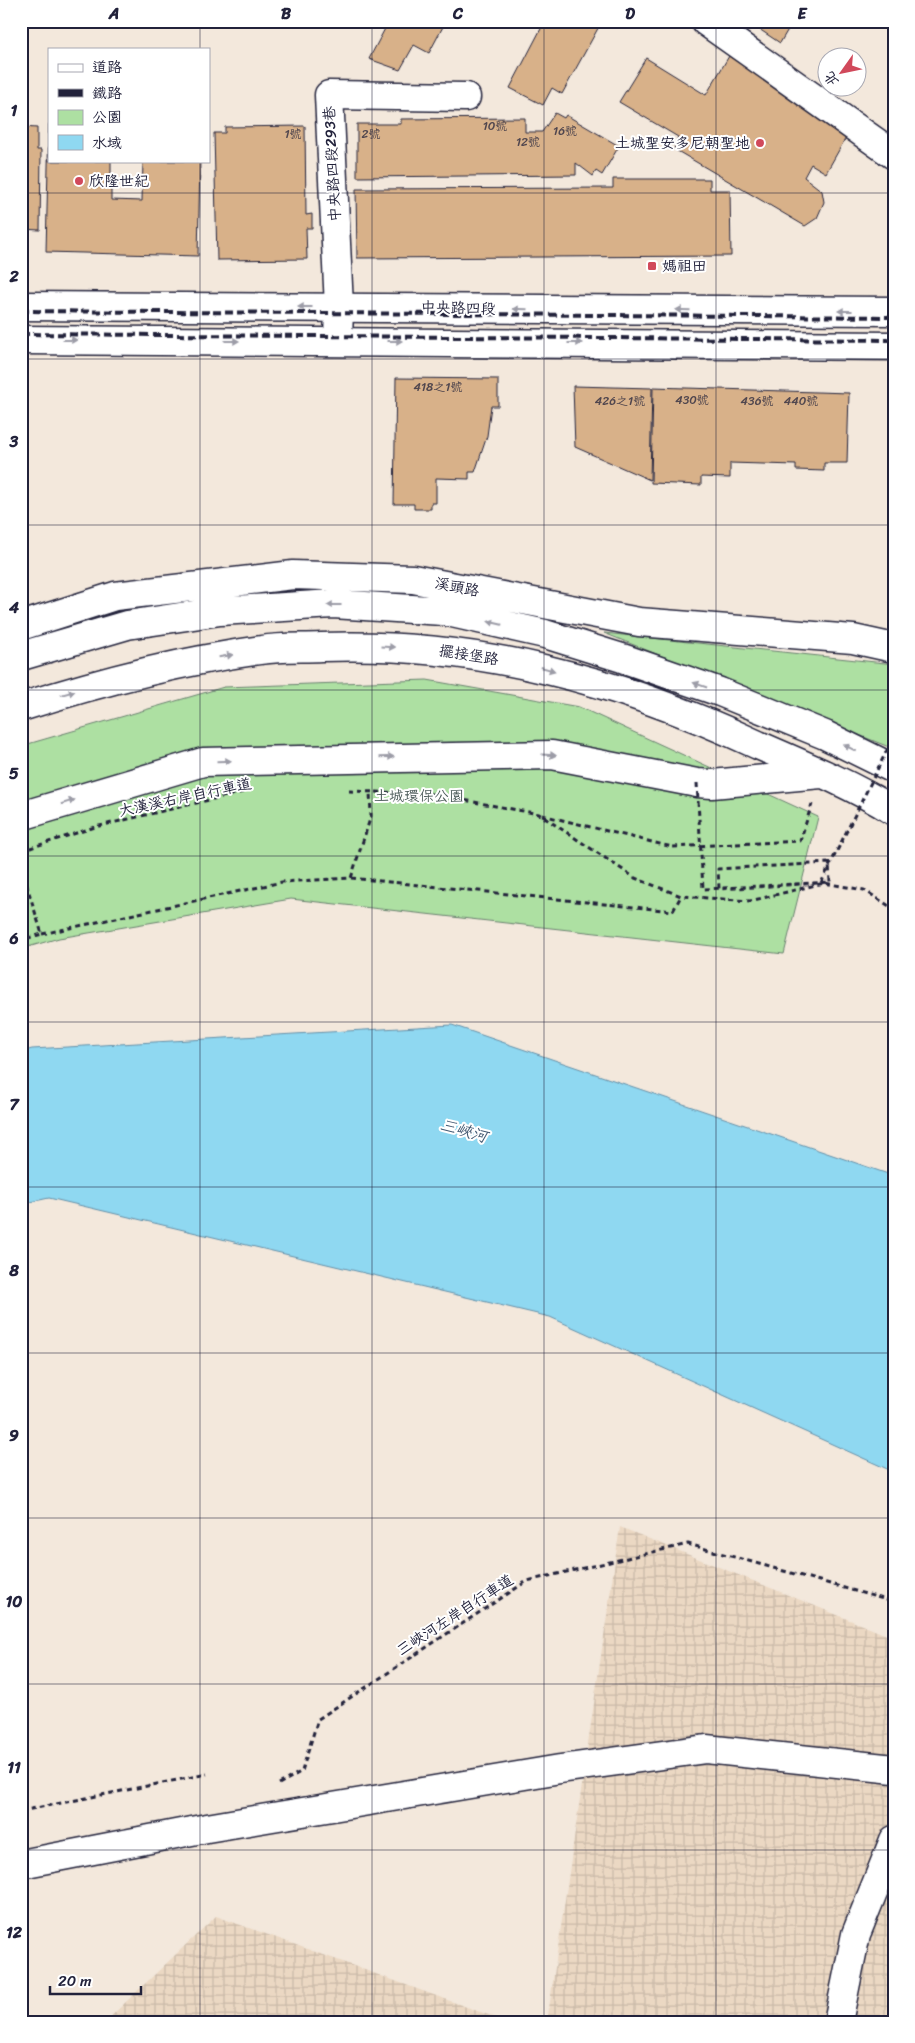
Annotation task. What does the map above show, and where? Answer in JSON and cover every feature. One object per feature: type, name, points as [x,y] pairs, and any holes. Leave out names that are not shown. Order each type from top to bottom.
[{"type":"street","points":[[705,21],[894,155]]},
{"type":"street","name":"中央路四段293巷","points":[[338,341],[339,307],[329,95],[466,97]]},
{"type":"street","name":"中央路四段","points":[[21,306],[894,311]]},
{"type":"street","points":[[21,340],[894,346]]},
{"type":"street","name":"溪頭路","points":[[21,626],[115,596],[294,575],[413,579],[639,622],[853,639],[894,648]]},
{"type":"street","points":[[21,656],[128,625],[220,611],[333,604],[443,611],[546,634],[720,692],[825,735],[894,769]]},
{"type":"street","name":"擺接堡路","points":[[21,707],[162,667],[263,649],[369,645],[448,651],[538,666],[635,695],[721,727],[822,774],[894,811]]},
{"type":"street","points":[[21,816],[203,762],[552,755],[697,783],[712,784],[822,774]]},
{"type":"street","points":[[21,1864],[207,1828],[560,1769],[706,1749],[894,1769]]},
{"type":"street","points":[[838,2022],[856,1934],[894,1840]]},
{"type":"path","points":[[697,783],[704,889],[713,888],[723,888],[762,886],[820,882],[830,882],[830,872],[829,863],[718,869],[718,879],[719,889],[821,883],[825,875],[829,866],[838,849],[894,736]]},
{"type":"path","points":[[341,791],[431,794],[539,814],[672,848],[800,841],[822,774]]},
{"type":"path","points":[[350,878],[371,816],[370,791]]},
{"type":"path","name":"大漢溪右岸自行車道","points":[[21,851],[95,828],[244,792]]},
{"type":"path","points":[[539,814],[636,878],[681,896],[750,901],[824,883],[864,890],[894,909]]},
{"type":"path","points":[[21,867],[42,934]]},
{"type":"path","points":[[21,940],[282,882],[350,878],[673,911],[681,896]]},
{"type":"path","name":"三峽河左岸自行車道","points":[[274,1787],[302,1771],[318,1719],[527,1581],[688,1544],[894,1602]]},
{"type":"path","points":[[21,1811],[206,1774]]},
{"type":"shaded area","points":[[620,1527],[894,1638],[894,2022],[547,2022]]},
{"type":"shaded area","points":[[216,1916],[508,2022],[105,2022]]},
{"type":"green space","points":[[604,633],[894,664],[894,749]]},
{"type":"green space","name":"土城環保公園","points":[[427,680],[579,707],[818,817],[784,954],[291,899],[59,938],[21,949],[21,746],[224,687]]},
{"type":"water","name":"三峽河","points":[[452,1025],[894,1176],[894,1472],[550,1317],[49,1198],[21,1204],[21,1052],[32,1049]]},
{"type":"building","points":[[389,21],[446,21],[429,53],[414,45],[400,70],[369,59]]},
{"type":"building","points":[[545,21],[602,21],[562,94],[552,88],[543,105],[510,88]]},
{"type":"building","points":[[747,21],[793,21],[780,43]]},
{"type":"building","name":"土城聖安多尼朝聖地","points":[[729,56],[848,134],[826,173],[811,164],[804,177],[822,191],[824,202],[817,218],[805,226],[674,149],[678,137],[619,102],[646,58],[706,95]]},
{"type":"building","points":[[555,113],[564,118],[566,115],[619,146],[602,175],[596,171],[593,176],[576,163],[576,175],[357,177],[357,124],[401,124],[401,119],[525,118],[525,132],[542,132]]},
{"type":"building","points":[[305,126],[306,215],[312,214],[312,228],[306,228],[307,259],[217,260],[214,133],[225,133],[225,127]]},
{"type":"building","points":[[21,127],[37,128],[37,150],[41,150],[40,230],[21,229]]},
{"type":"building","name":"欣隆世紀","points":[[48,162],[111,162],[111,200],[142,201],[143,162],[200,162],[198,256],[46,252]]},
{"type":"building","points":[[613,179],[710,179],[710,190],[730,190],[731,256],[357,258],[356,189],[613,188]]},
{"type":"building","points":[[396,378],[498,379],[498,406],[491,406],[487,436],[475,472],[469,472],[469,479],[436,478],[436,503],[431,503],[431,509],[414,509],[414,504],[394,504]]},
{"type":"building","points":[[573,386],[652,388],[650,480],[575,447]]},
{"type":"building","points":[[653,387],[849,393],[847,463],[824,463],[824,471],[796,470],[796,465],[730,463],[730,478],[701,477],[701,485],[651,483]]},
{"type":"railway","points":[[21,311],[894,317]]},
{"type":"railway","points":[[21,334],[894,340]]},
{"type":"place","name":"土城聖安多尼朝聖地","points":[[760,143]]},
{"type":"place","name":"欣隆世紀","points":[[79,181]]},
{"type":"place","name":"媽祖田","points":[[652,266]]}]
